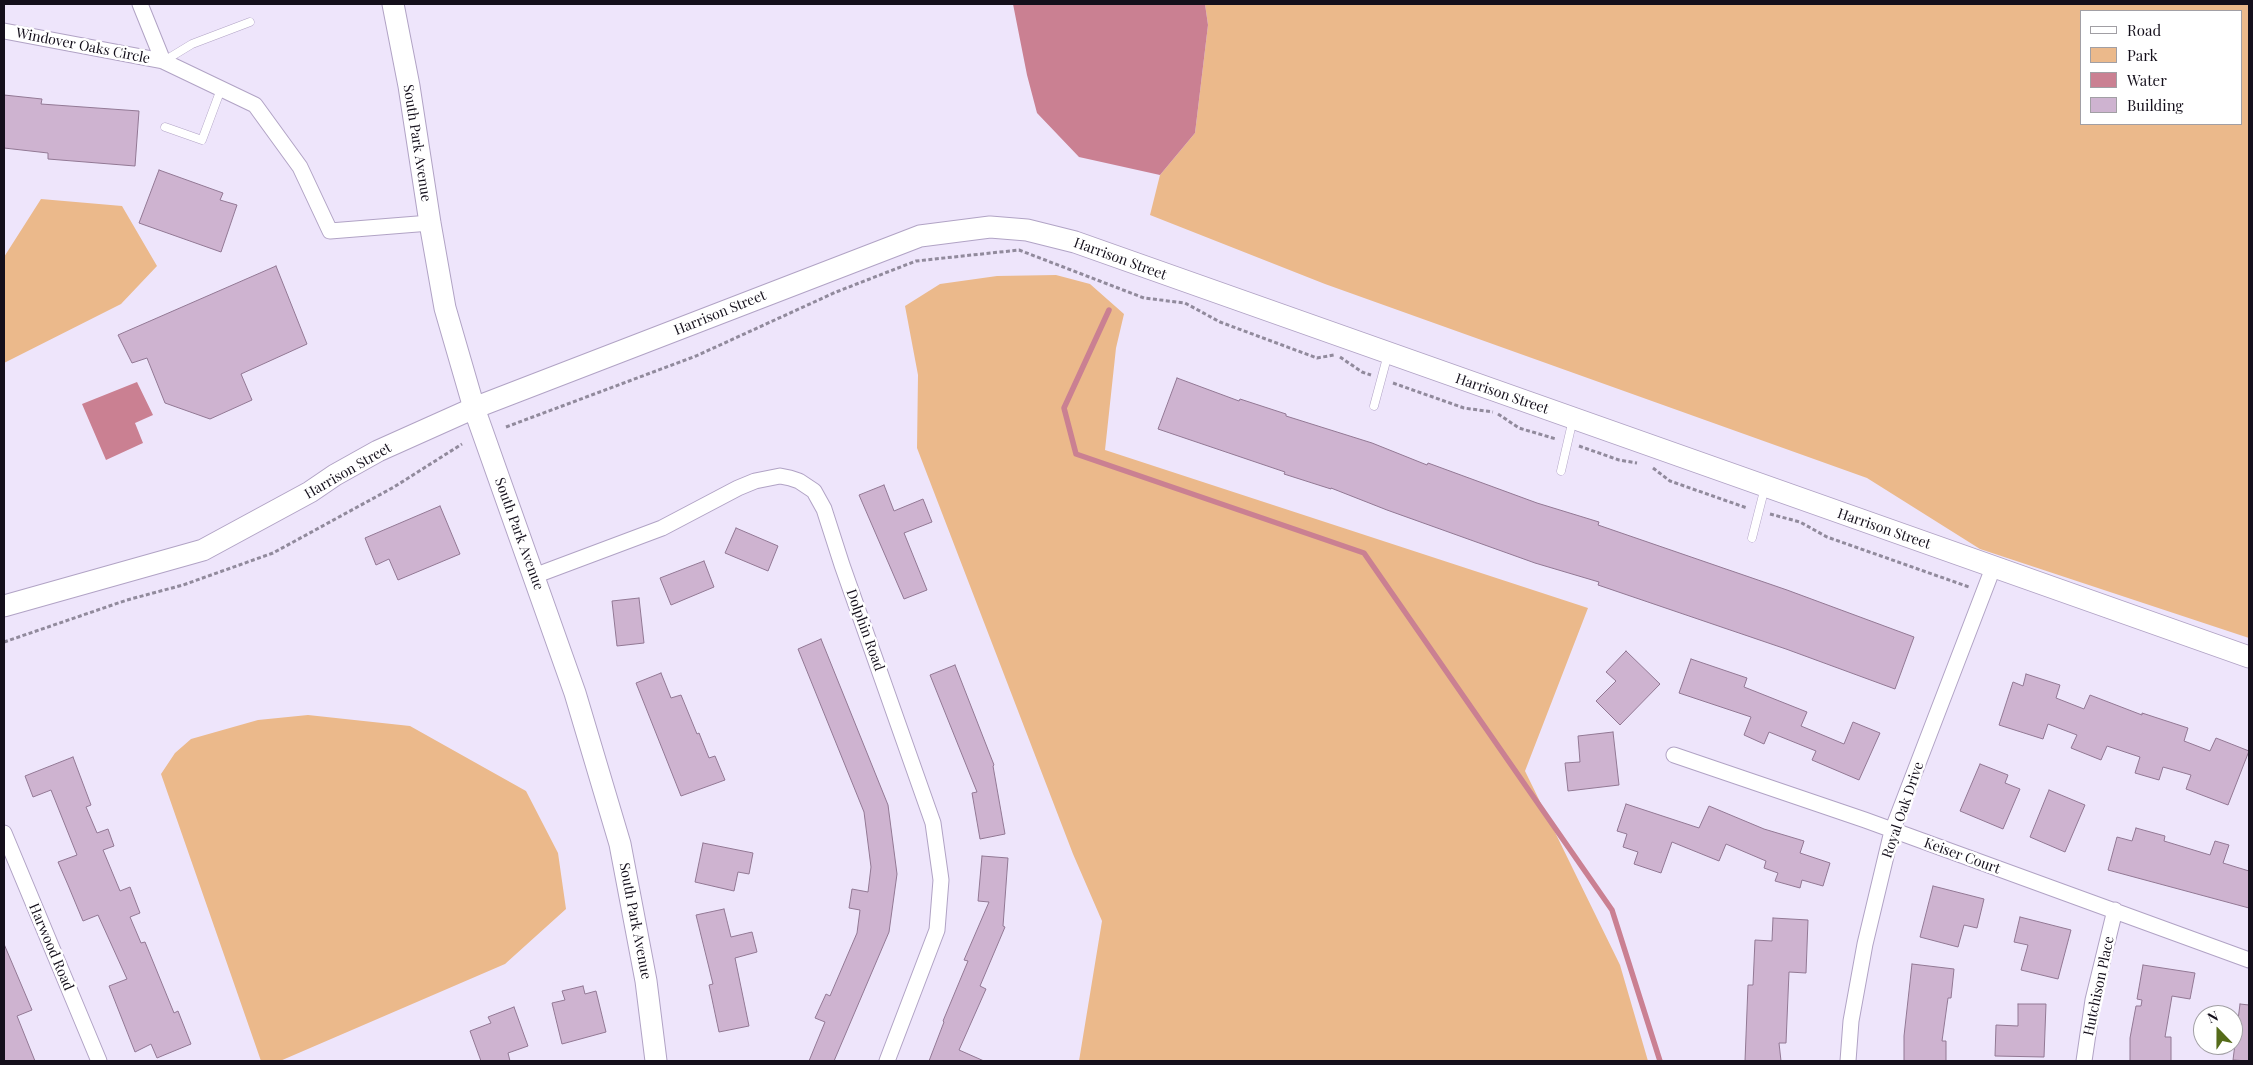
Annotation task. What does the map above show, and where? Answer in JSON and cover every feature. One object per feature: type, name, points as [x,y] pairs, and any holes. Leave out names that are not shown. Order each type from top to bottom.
[{"type":"street","name":"Windover Oaks Circle","points":[[140,4],[163,61]]},
{"type":"street","name":"South Park Avenue","points":[[393,4],[409,86],[445,308],[474,408],[575,693],[620,844],[646,981],[656,1061]]},
{"type":"street","name":"Windover Oaks Circle","points":[[4,31],[163,61],[255,104],[300,167],[330,231],[430,223]]},
{"type":"street","name":"Harrison Street","points":[[4,606],[203,550],[310,492],[335,475],[378,451],[474,408],[920,236],[990,227],[1027,230],[1075,242],[2249,658]]},
{"type":"street","name":"Dolphin Road","points":[[534,576],[662,528],[755,481],[780,476],[799,481],[814,491],[824,508],[842,565],[933,823],[941,880],[937,930],[886,1061]]},
{"type":"street","name":"Royal Oak Drive","points":[[1848,1061],[1851,1021],[1865,944],[1892,832],[1994,568]]},
{"type":"street","name":"Keiser Court","points":[[1674,755],[2115,910],[2249,960]]},
{"type":"street","name":"Harwood Road","points":[[4,833],[99,1061]]},
{"type":"street","name":"Hutchison Place","points":[[2084,1061],[2093,1000],[2115,910]]},
{"type":"lane","points":[[163,61],[192,44],[250,22]]},
{"type":"lane","points":[[165,128],[202,140],[221,89]]},
{"type":"lane","points":[[1374,406],[1388,354]]},
{"type":"lane","points":[[1561,471],[1573,419]]},
{"type":"lane","points":[[1752,538],[1765,488]]},
{"type":"path","points":[[506,427],[696,356],[836,292],[916,261],[1019,250],[1144,298],[1185,303],[1220,322],[1317,358],[1336,355],[1362,372],[1464,408],[1497,412],[1519,428],[1619,460],[1642,464]]},
{"type":"path","points":[[1649,465],[1670,482],[1734,505],[1800,522],[1827,537],[1969,588]]},
{"type":"green space","points":[[1205,4],[2249,4],[2249,638],[1980,549],[1867,478],[1325,284],[1150,215],[1160,175],[1195,133],[1208,25]]},
{"type":"green space","points":[[41,199],[122,206],[157,266],[121,304],[4,363],[4,257]]},
{"type":"green space","points":[[1056,275],[1090,284],[1124,314],[1116,348],[1105,450],[1588,608],[1525,771],[1620,965],[1648,1061],[1079,1061],[1102,921],[1073,854],[917,448],[918,375],[905,306],[940,284],[997,276]]},
{"type":"green space","points":[[308,715],[410,726],[526,791],[558,853],[566,909],[505,964],[280,1061],[261,1061],[161,774],[175,753],[191,739],[258,720]]},
{"type":"water","points":[[1013,4],[1205,4],[1208,25],[1195,133],[1160,175],[1079,157],[1037,113],[1027,75]]},
{"type":"water","points":[[137,382],[153,415],[135,423],[143,443],[106,460],[82,404]]},
{"type":"building","points":[[4,95],[42,99],[41,104],[139,111],[135,166],[48,159],[48,153],[4,148]]},
{"type":"building","points":[[159,170],[223,193],[220,200],[237,205],[221,252],[139,223]]},
{"type":"building","points":[[276,266],[307,344],[241,374],[252,400],[210,419],[165,403],[147,358],[132,363],[118,335]]},
{"type":"building","points":[[1177,378],[1239,401],[1240,399],[1286,414],[1286,416],[1372,443],[1427,465],[1428,463],[1537,503],[1599,522],[1598,525],[1787,590],[1914,637],[1895,689],[1786,649],[1598,585],[1599,582],[1535,563],[1331,488],[1284,474],[1285,472],[1158,429]]},
{"type":"building","points":[[884,485],[894,511],[923,499],[932,522],[904,533],[927,590],[904,599],[859,495]]},
{"type":"building","points":[[440,506],[460,554],[398,580],[389,559],[376,565],[365,538]]},
{"type":"building","points":[[736,528],[778,546],[768,571],[725,553]]},
{"type":"building","points":[[704,561],[714,587],[671,605],[660,578]]},
{"type":"building","points":[[639,598],[644,643],[617,646],[612,601]]},
{"type":"building","points":[[821,639],[888,805],[897,874],[889,932],[834,1061],[809,1061],[825,1022],[815,1018],[826,994],[830,996],[857,933],[860,910],[849,908],[852,889],[868,892],[871,867],[864,812],[798,649]]},
{"type":"building","points":[[1626,651],[1660,684],[1620,725],[1596,701],[1616,681],[1606,672]]},
{"type":"building","points":[[1691,659],[1747,678],[1744,687],[1807,712],[1801,726],[1844,744],[1853,722],[1880,733],[1859,780],[1812,760],[1816,751],[1769,732],[1764,744],[1744,735],[1751,717],[1679,693]]},
{"type":"building","points":[[955,665],[994,765],[1005,834],[980,839],[972,793],[977,792],[930,675]]},
{"type":"building","points":[[661,673],[671,698],[681,695],[709,758],[715,756],[725,780],[681,796],[636,683]]},
{"type":"building","points":[[2026,674],[2060,685],[2056,698],[2084,709],[2090,695],[2142,715],[2142,713],[2188,728],[2184,741],[2210,751],[2216,738],[2249,751],[2228,805],[2186,789],[2191,775],[2163,767],[2159,780],[2135,773],[2140,757],[2107,746],[2101,760],[2071,748],[2077,735],[2048,724],[2043,739],[1999,725],[2013,682],[2023,686]]},
{"type":"building","points":[[1613,732],[1619,785],[1568,791],[1565,763],[1580,762],[1578,736]]},
{"type":"building","points":[[73,757],[91,805],[86,807],[97,833],[108,829],[114,846],[103,850],[120,891],[130,887],[140,913],[130,917],[141,943],[145,942],[174,1013],[178,1011],[191,1044],[157,1058],[151,1044],[135,1052],[109,986],[127,979],[98,915],[83,921],[58,862],[77,855],[51,790],[33,797],[25,776]]},
{"type":"building","points":[[1980,764],[2008,775],[2005,783],[2020,789],[2003,829],[1960,811]]},
{"type":"building","points":[[2049,790],[2085,805],[2065,852],[2030,837]]},
{"type":"building","points":[[1626,804],[1699,828],[1709,806],[1764,829],[1804,841],[1800,853],[1830,863],[1823,886],[1802,880],[1800,888],[1775,881],[1778,873],[1764,868],[1766,861],[1726,844],[1719,861],[1672,842],[1661,873],[1634,864],[1638,852],[1623,847],[1627,834],[1617,831]]},
{"type":"building","points":[[2136,828],[2165,836],[2164,841],[2210,855],[2215,841],[2229,845],[2223,863],[2249,871],[2249,908],[2108,870],[2117,837],[2132,841]]},
{"type":"building","points":[[703,843],[753,853],[749,874],[738,872],[734,891],[695,882]]},
{"type":"building","points":[[982,856],[1008,858],[1003,926],[1005,927],[980,986],[986,989],[959,1050],[984,1061],[929,1061],[968,961],[964,960],[989,902],[978,901]]},
{"type":"building","points":[[1933,886],[1984,899],[1977,928],[1964,925],[1958,947],[1920,937]]},
{"type":"building","points":[[724,909],[731,937],[752,932],[757,952],[735,958],[749,1026],[719,1032],[709,985],[713,984],[696,915]]},
{"type":"building","points":[[2020,917],[2071,930],[2058,979],[2021,970],[2028,945],[2014,942]]},
{"type":"building","points":[[1773,918],[1808,920],[1806,973],[1789,972],[1786,1043],[1779,1043],[1781,1061],[1745,1061],[1748,985],[1753,985],[1755,940],[1772,941]]},
{"type":"building","points":[[4,944],[32,1010],[17,1016],[35,1061],[4,1061]]},
{"type":"building","points":[[1912,964],[1954,969],[1951,998],[1948,998],[1942,1041],[1946,1041],[1946,1061],[1904,1061],[1904,1036]]},
{"type":"building","points":[[2143,965],[2195,973],[2190,999],[2172,996],[2165,1037],[2171,1037],[2171,1061],[2130,1061],[2130,1038],[2136,1006],[2141,1006],[2142,1000],[2137,999]]},
{"type":"building","points":[[583,986],[585,994],[596,991],[606,1032],[562,1044],[552,1003],[565,1000],[562,991]]},
{"type":"building","points":[[2018,1004],[2046,1004],[2044,1057],[1995,1056],[1996,1025],[2018,1026]]},
{"type":"building","points":[[2240,1004],[2249,1005],[2249,1061],[2233,1060],[2234,1055],[2243,1055],[2243,1005]]},
{"type":"building","points":[[514,1007],[528,1046],[508,1053],[510,1061],[481,1061],[470,1031],[491,1023],[488,1017]]},
{"type":"waterway","points":[[1109,310],[1064,408],[1076,454],[1364,553],[1612,910],[1660,1061]]}]
